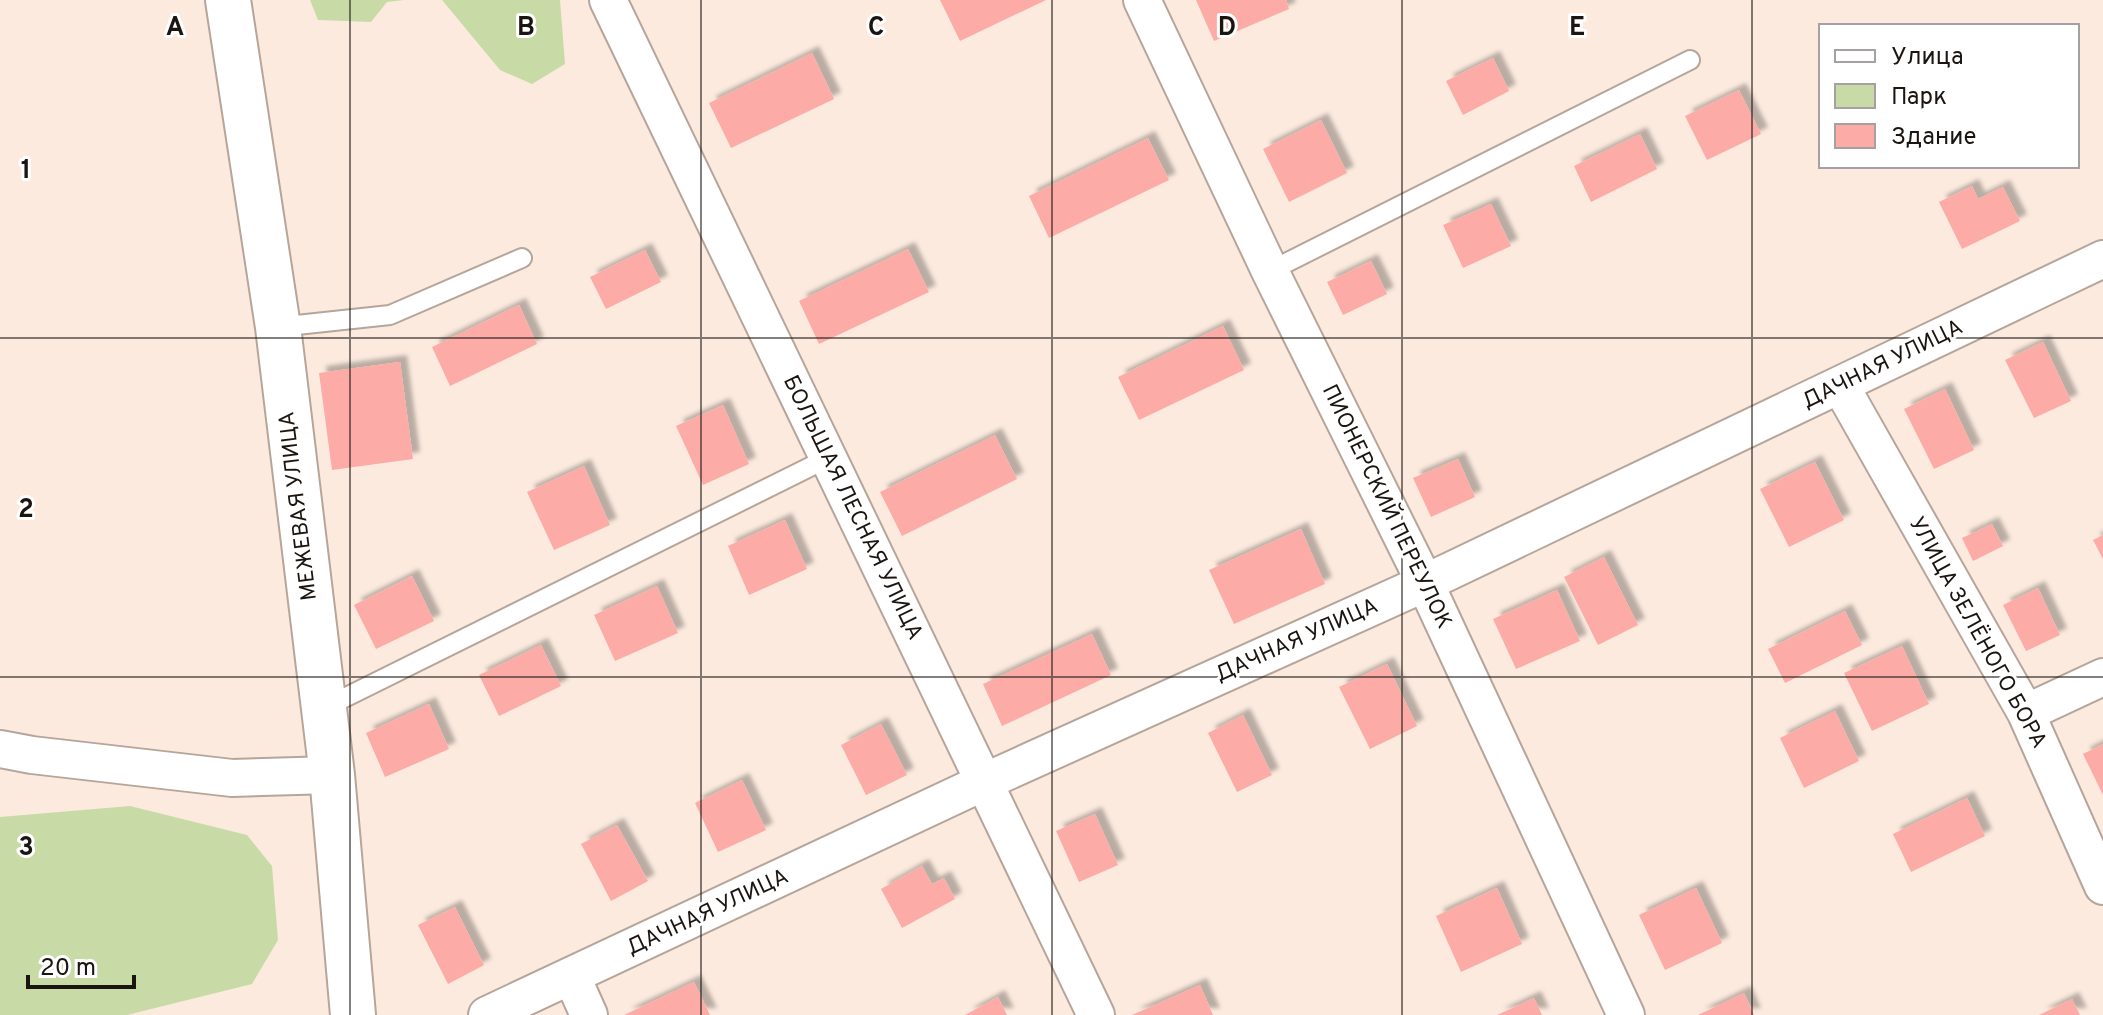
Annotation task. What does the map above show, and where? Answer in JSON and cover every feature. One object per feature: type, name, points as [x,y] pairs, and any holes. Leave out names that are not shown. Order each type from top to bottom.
[{"type":"street","name":"МЕЖЕВАЯ УЛИЦА","points":[[228,0],[278,327],[332,775],[353,1015]]},
{"type":"street","name":"БОЛЬШАЯ ЛЕСНАЯ УЛИЦА","points":[[608,0],[1096,1015]]},
{"type":"street","name":"ПИОНЕРСКИЙ ПЕРЕУЛОК","points":[[1142,0],[1270,271],[1425,583],[1626,1015]]},
{"type":"street","name":"ДАЧНАЯ УЛИЦА","points":[[487,1015],[984,782],[1425,583],[2103,259]]},
{"type":"street","name":"УЛИЦА ЗЕЛЁНОГО БОРА","points":[[1840,385],[2026,713],[2103,886]]},
{"type":"street","points":[[2026,713],[2103,677]]},
{"type":"street","points":[[0,749],[232,778],[332,775]]},
{"type":"street","points":[[572,977],[589,1015]]},
{"type":"lane","points":[[1270,271],[1690,60]]},
{"type":"lane","points":[[278,327],[390,315],[522,258]]},
{"type":"lane","points":[[324,708],[828,458]]},
{"type":"green space","points":[[310,0],[404,0],[387,2],[371,22],[318,20]]},
{"type":"green space","points":[[442,0],[560,0],[565,64],[532,84],[500,70]]},
{"type":"green space","points":[[130,806],[247,835],[272,866],[278,940],[252,984],[127,1015],[0,1015],[0,817]]},
{"type":"building","points":[[940,0],[1046,0],[960,41]]},
{"type":"building","points":[[1196,0],[1286,0],[1289,9],[1214,41]]},
{"type":"building","points":[[812,53],[834,99],[731,148],[709,103]]},
{"type":"building","points":[[1493,58],[1509,91],[1463,115],[1446,81]]},
{"type":"building","points":[[1739,90],[1761,134],[1707,160],[1685,116]]},
{"type":"building","points":[[1321,120],[1347,173],[1289,202],[1263,149]]},
{"type":"building","points":[[1640,134],[1657,169],[1591,202],[1574,166]]},
{"type":"building","points":[[1148,138],[1169,180],[1049,238],[1029,196]]},
{"type":"building","points":[[1972,186],[1978,199],[2003,187],[2020,221],[1962,249],[1939,202]]},
{"type":"building","points":[[1491,204],[1511,246],[1463,268],[1443,225]]},
{"type":"building","points":[[908,249],[929,292],[819,344],[799,301]]},
{"type":"building","points":[[645,250],[661,282],[606,309],[590,277]]},
{"type":"building","points":[[1371,261],[1387,294],[1343,315],[1327,282]]},
{"type":"building","points":[[519,305],[537,344],[450,386],[432,347]]},
{"type":"building","points":[[1223,326],[1244,370],[1139,420],[1118,377]]},
{"type":"building","points":[[2043,342],[2071,401],[2034,418],[2005,360]]},
{"type":"building","points":[[400,362],[413,459],[332,470],[319,373]]},
{"type":"building","points":[[1945,389],[1974,450],[1934,469],[1904,409]]},
{"type":"building","points":[[723,405],[749,464],[703,485],[676,426]]},
{"type":"building","points":[[995,435],[1017,479],[902,536],[880,492]]},
{"type":"building","points":[[1458,459],[1475,497],[1431,517],[1413,478]]},
{"type":"building","points":[[1815,462],[1844,520],[1789,547],[1760,489]]},
{"type":"building","points":[[584,466],[610,525],[554,550],[527,492]]},
{"type":"building","points":[[785,520],[807,569],[749,595],[728,546]]},
{"type":"building","points":[[1992,524],[2003,546],[1973,561],[1962,538]]},
{"type":"building","points":[[1301,529],[1325,584],[1234,624],[1209,570]]},
{"type":"building","points":[[2103,535],[2103,559],[2093,540]]},
{"type":"building","points":[[1604,557],[1638,625],[1598,645],[1564,577]]},
{"type":"building","points":[[412,576],[434,621],[376,649],[354,605]]},
{"type":"building","points":[[657,586],[678,633],[615,661],[594,615]]},
{"type":"building","points":[[2038,588],[2060,635],[2026,651],[2003,605]]},
{"type":"building","points":[[1557,590],[1580,641],[1516,669],[1493,619]]},
{"type":"building","points":[[1845,611],[1862,645],[1785,683],[1768,649]]},
{"type":"building","points":[[1092,634],[1111,675],[1002,726],[983,684]]},
{"type":"building","points":[[541,645],[561,686],[499,716],[479,675]]},
{"type":"building","points":[[1902,646],[1929,704],[1872,731],[1844,673]]},
{"type":"building","points":[[1387,664],[1417,726],[1370,749],[1339,687]]},
{"type":"building","points":[[429,704],[449,749],[385,777],[366,733]]},
{"type":"building","points":[[1835,711],[1859,761],[1804,788],[1780,738]]},
{"type":"building","points":[[1243,715],[1272,775],[1237,792],[1208,733]]},
{"type":"building","points":[[881,724],[907,775],[866,795],[841,745]]},
{"type":"building","points":[[2103,744],[2103,795],[2083,754]]},
{"type":"building","points":[[742,780],[766,830],[718,852],[695,803]]},
{"type":"building","points":[[1967,798],[1985,836],[1911,872],[1893,834]]},
{"type":"building","points":[[1095,814],[1118,865],[1079,882],[1056,831]]},
{"type":"building","points":[[617,825],[648,881],[611,901],[581,844]]},
{"type":"building","points":[[922,866],[932,884],[944,878],[955,899],[902,928],[881,889]]},
{"type":"building","points":[[1497,888],[1522,944],[1461,972],[1436,916]]},
{"type":"building","points":[[1696,888],[1722,943],[1665,970],[1639,915]]},
{"type":"building","points":[[455,907],[484,965],[448,984],[418,925]]},
{"type":"building","points":[[694,982],[710,1015],[624,1015]]},
{"type":"building","points":[[1200,985],[1213,1015],[1132,1015]]},
{"type":"building","points":[[1744,993],[1754,1015],[1698,1015]]},
{"type":"building","points":[[998,997],[1007,1015],[965,1015]]},
{"type":"building","points":[[1534,998],[1542,1015],[1497,1015]]},
{"type":"building","points":[[2072,999],[2080,1015],[2039,1015]]}]
